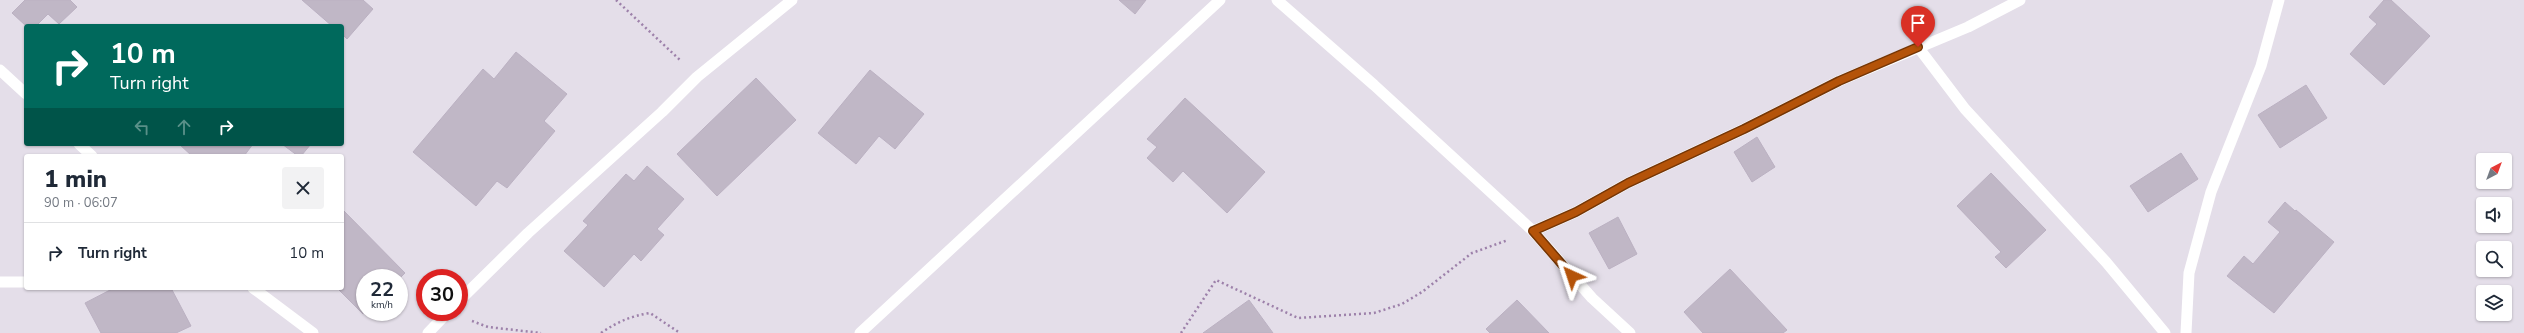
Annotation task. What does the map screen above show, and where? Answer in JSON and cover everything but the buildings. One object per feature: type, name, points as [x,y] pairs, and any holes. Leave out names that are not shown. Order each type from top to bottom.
[{"type":"street","points":[[468,292],[528,233],[662,112],[697,76],[792,0]]},
{"type":"street","points":[[860,333],[1220,0]]},
{"type":"street","points":[[1277,0],[1374,85],[1533,231],[1592,298],[1630,333]]},
{"type":"street","points":[[1533,231],[1576,212],[1628,183],[1744,129],[1839,81],[1968,27],[2020,0]]},
{"type":"street","points":[[2186,333],[2189,273],[2211,192],[2261,66],[2279,0]]},
{"type":"street","points":[[1918,47],[1965,109],[2106,262],[2165,333]]},
{"type":"street","points":[[0,70],[24,92]]},
{"type":"street","points":[[81,146],[90,154]]},
{"type":"street","points":[[0,282],[24,282]]},
{"type":"street","points":[[256,290],[313,333]]},
{"type":"street","points":[[428,333],[439,321]]},
{"type":"path","points":[[616,0],[697,76]]},
{"type":"path","points":[[1181,333],[1216,280],[1298,318],[1374,313],[1402,304],[1422,292],[1472,253],[1533,231]]},
{"type":"path","points":[[601,333],[616,323],[635,315],[650,313],[680,333]]},
{"type":"path","points":[[469,320],[488,327],[542,333]]},
{"type":"route","points":[[1572,276],[1533,231],[1576,212],[1628,183],[1744,129],[1839,81],[1918,47]]}]
